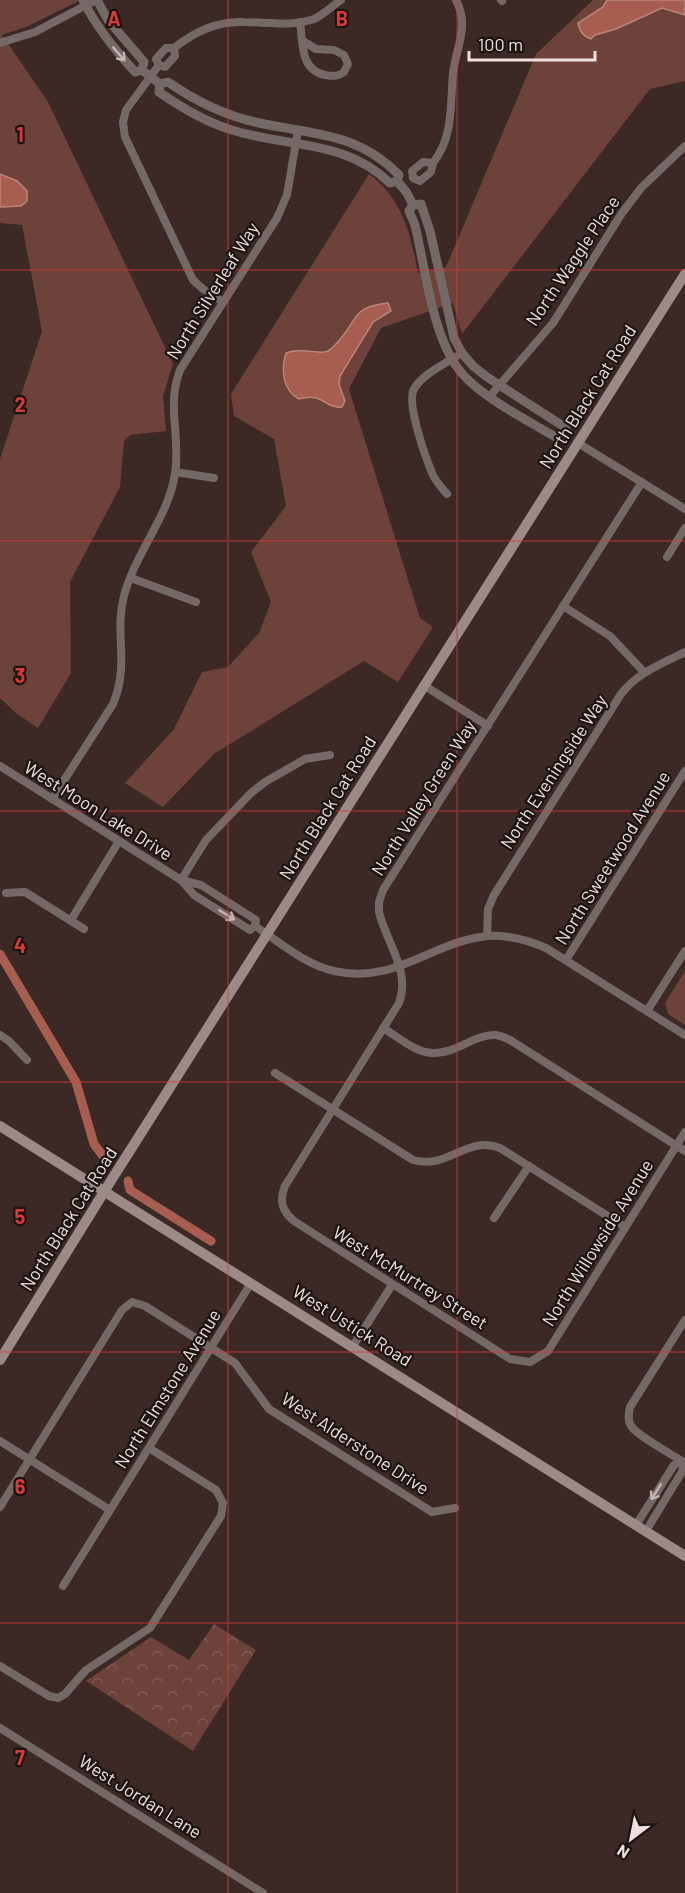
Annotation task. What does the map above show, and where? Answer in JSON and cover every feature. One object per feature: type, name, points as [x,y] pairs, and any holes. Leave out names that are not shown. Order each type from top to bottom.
[{"type":"main road","name":"North Black Cat Road","points":[[0,1360],[685,274]]},
{"type":"main road","name":"West Ustick Road","points":[[0,1126],[685,1556]]},
{"type":"street","points":[[0,43],[35,32],[84,3],[97,0],[108,20],[144,62],[142,70]]},
{"type":"street","points":[[223,302],[193,280],[125,137],[123,122],[126,110],[159,65],[165,67],[175,56],[174,48],[196,33],[226,23],[300,22],[316,18],[341,0]]},
{"type":"street","points":[[160,84],[159,92],[202,118],[232,130],[343,153],[372,168],[390,183],[399,184],[413,178],[420,181],[431,172],[449,131],[453,73],[463,29],[460,1]]},
{"type":"street","points":[[84,3],[115,50],[135,72],[142,70],[160,84]]},
{"type":"street","points":[[300,22],[303,54],[311,68],[322,75],[335,76],[344,72],[348,64],[344,54],[334,50],[316,49],[303,41]]},
{"type":"street","points":[[160,84],[168,82],[195,99],[237,117],[333,136],[365,148],[379,156],[399,175],[399,184],[413,205]]},
{"type":"street","name":"North Silverleaf Way","points":[[52,799],[113,704],[119,690],[122,671],[124,596],[165,508],[175,472],[177,446],[172,398],[175,383],[180,370],[284,204],[298,130]]},
{"type":"street","name":"North Waggle Place","points":[[490,396],[553,323],[622,213],[641,188],[685,146]]},
{"type":"street","points":[[413,178],[412,171],[417,166],[423,162],[433,163]]},
{"type":"street","points":[[420,204],[426,219],[454,338],[462,353],[473,366],[500,386],[566,428],[565,435],[559,439],[490,396],[464,375],[453,359],[436,319],[415,225],[409,211],[413,205],[420,204]]},
{"type":"street","points":[[447,494],[434,476],[412,412],[411,395],[418,383],[462,353]]},
{"type":"street","points":[[565,435],[685,509]]},
{"type":"street","points":[[175,472],[214,478]]},
{"type":"street","name":"North Valley Green Way","points":[[282,1206],[280,1196],[285,1186],[403,993],[403,980],[379,912],[383,890],[642,482]]},
{"type":"street","points":[[667,557],[685,528]]},
{"type":"street","points":[[131,578],[196,602]]},
{"type":"street","points":[[564,606],[610,636],[644,672]]},
{"type":"street","name":"North Eveningside Way","points":[[488,936],[488,909],[500,884],[621,694],[644,672],[685,652]]},
{"type":"street","points":[[424,686],[488,726]]},
{"type":"street","points":[[181,880],[206,840],[251,793],[265,782],[305,759],[330,755]]},
{"type":"street","name":"West Moon Lake Drive","points":[[0,766],[181,880],[194,895],[250,930],[255,926],[256,920],[201,885],[181,880]]},
{"type":"street","name":"North Sweetwood Avenue","points":[[566,960],[685,771]]},
{"type":"street","points":[[71,920],[119,841]]},
{"type":"street","points":[[6,893],[25,892],[84,929]]},
{"type":"street","points":[[255,926],[308,961],[334,971],[368,974],[399,967],[457,944],[488,936],[526,941],[546,948],[685,1035]]},
{"type":"street","points":[[647,1011],[685,951]]},
{"type":"street","points":[[383,1028],[417,1049],[432,1054],[447,1052],[496,1035],[510,1040],[685,1151]]},
{"type":"street","points":[[0,1035],[27,1060]]},
{"type":"street","points":[[275,1073],[413,1160],[425,1164],[436,1162],[481,1144],[492,1145],[626,1227]]},
{"type":"street","name":"North Willowside Avenue","points":[[530,1362],[548,1351],[685,1132]]},
{"type":"street","points":[[494,1218],[529,1166]]},
{"type":"street","name":"West McMurtrey Street","points":[[282,1206],[294,1221],[510,1359],[530,1362]]},
{"type":"street","name":"North Elmstone Avenue","points":[[63,1586],[251,1283]]},
{"type":"street","points":[[353,1346],[392,1284]]},
{"type":"street","name":"West Alderstone Drive","points":[[30,1460],[122,1310],[132,1302],[145,1306],[235,1363],[270,1409],[432,1512],[455,1508]]},
{"type":"street","points":[[684,1460],[631,1426],[628,1415],[630,1407],[685,1320]]},
{"type":"street","points":[[0,1441],[111,1510]]},
{"type":"street","points":[[0,1666],[54,1698],[65,1694],[86,1670],[150,1628],[221,1516],[223,1503],[216,1490],[149,1448]]},
{"type":"street","points":[[0,1507],[30,1460]]},
{"type":"street","points":[[636,1524],[674,1465],[684,1460]]},
{"type":"street","points":[[646,1531],[683,1470],[684,1460]]},
{"type":"street","name":"West Jordan Lane","points":[[0,1728],[263,1893]]},
{"type":"green space","points":[[0,0],[81,0],[26,27],[2,35],[48,102],[173,364],[163,396],[166,431],[130,435],[124,441],[120,487],[70,582],[71,673],[38,728],[17,714],[0,698],[0,459],[42,331],[22,225],[0,223]]},
{"type":"green space","points":[[593,0],[685,0],[685,81],[650,89],[462,334],[453,303],[381,328],[349,389],[420,618],[433,627],[398,682],[364,661],[214,754],[163,807],[125,783],[174,729],[202,672],[228,667],[259,633],[271,602],[251,552],[286,506],[274,439],[234,416],[231,394],[369,174],[390,195],[404,219],[418,273],[446,267],[536,54]]},
{"type":"green space","points":[[685,971],[685,1025],[668,1014],[665,1003]]},
{"type":"green space","points":[[214,1624],[256,1650],[193,1751],[86,1681],[151,1637],[189,1660]]},
{"type":"shaded area","points":[[607,0],[685,0],[685,15],[662,8],[616,29],[595,35],[591,39],[588,38],[582,33],[578,23],[603,7]]},
{"type":"shaded area","points":[[0,174],[17,181],[27,191],[27,201],[21,206],[0,207]]},
{"type":"shaded area","points":[[388,303],[391,311],[373,322],[340,376],[339,384],[345,401],[342,407],[331,406],[314,398],[299,399],[293,395],[284,379],[286,353],[298,350],[328,351],[334,347],[359,313],[369,307]]},
{"type":"waterway","points":[[0,954],[76,1082],[94,1144],[106,1160]]},
{"type":"waterway","points":[[128,1181],[130,1190],[211,1241]]}]
